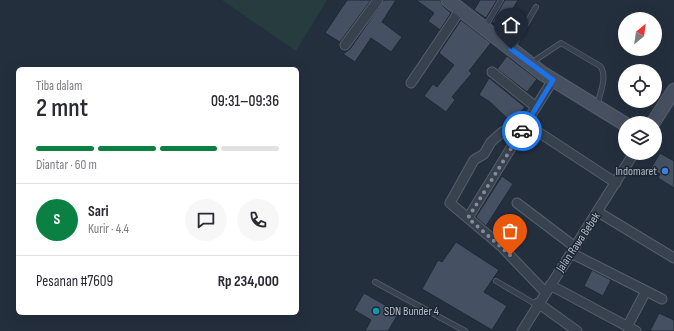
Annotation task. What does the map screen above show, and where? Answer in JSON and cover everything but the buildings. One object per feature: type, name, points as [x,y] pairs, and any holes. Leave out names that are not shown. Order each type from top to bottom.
[{"type":"street","points":[[345,45],[378,0]]},
{"type":"street","points":[[411,83],[453,3],[530,64],[553,80],[618,120]]},
{"type":"street","points":[[492,72],[536,107]]},
{"type":"street","points":[[468,218],[553,80]]},
{"type":"street","points":[[658,116],[673,93]]},
{"type":"street","points":[[616,184],[526,124],[516,122],[496,138],[484,154],[474,160],[450,202],[547,288],[636,331]]},
{"type":"street","name":"Jalan Rawa Bebek","points":[[522,331],[547,288],[598,212],[630,160]]},
{"type":"street","points":[[517,203],[573,250],[662,299]]},
{"type":"street","points":[[598,212],[674,258]]},
{"type":"street","points":[[627,327],[646,291]]},
{"type":"street","points":[[538,304],[577,331]]},
{"type":"lane","points":[[485,28],[501,0]]},
{"type":"lane","points":[[511,49],[536,7]]},
{"type":"lane","points":[[530,64],[562,43],[600,66],[603,69],[604,75],[597,106]]},
{"type":"lane","points":[[496,281],[538,304]]},
{"type":"lane","points":[[375,282],[465,331]]},
{"type":"green space","points":[[222,0],[327,0],[296,51]]},
{"type":"way so far","points":[[510,255],[468,218],[522,131]]},
{"type":"place","name":"Indomaret","points":[[665,171]]},
{"type":"place","name":"SDN Bunder 4","points":[[376,311]]},
{"type":"route","points":[[511,49],[553,80],[522,131]]}]
